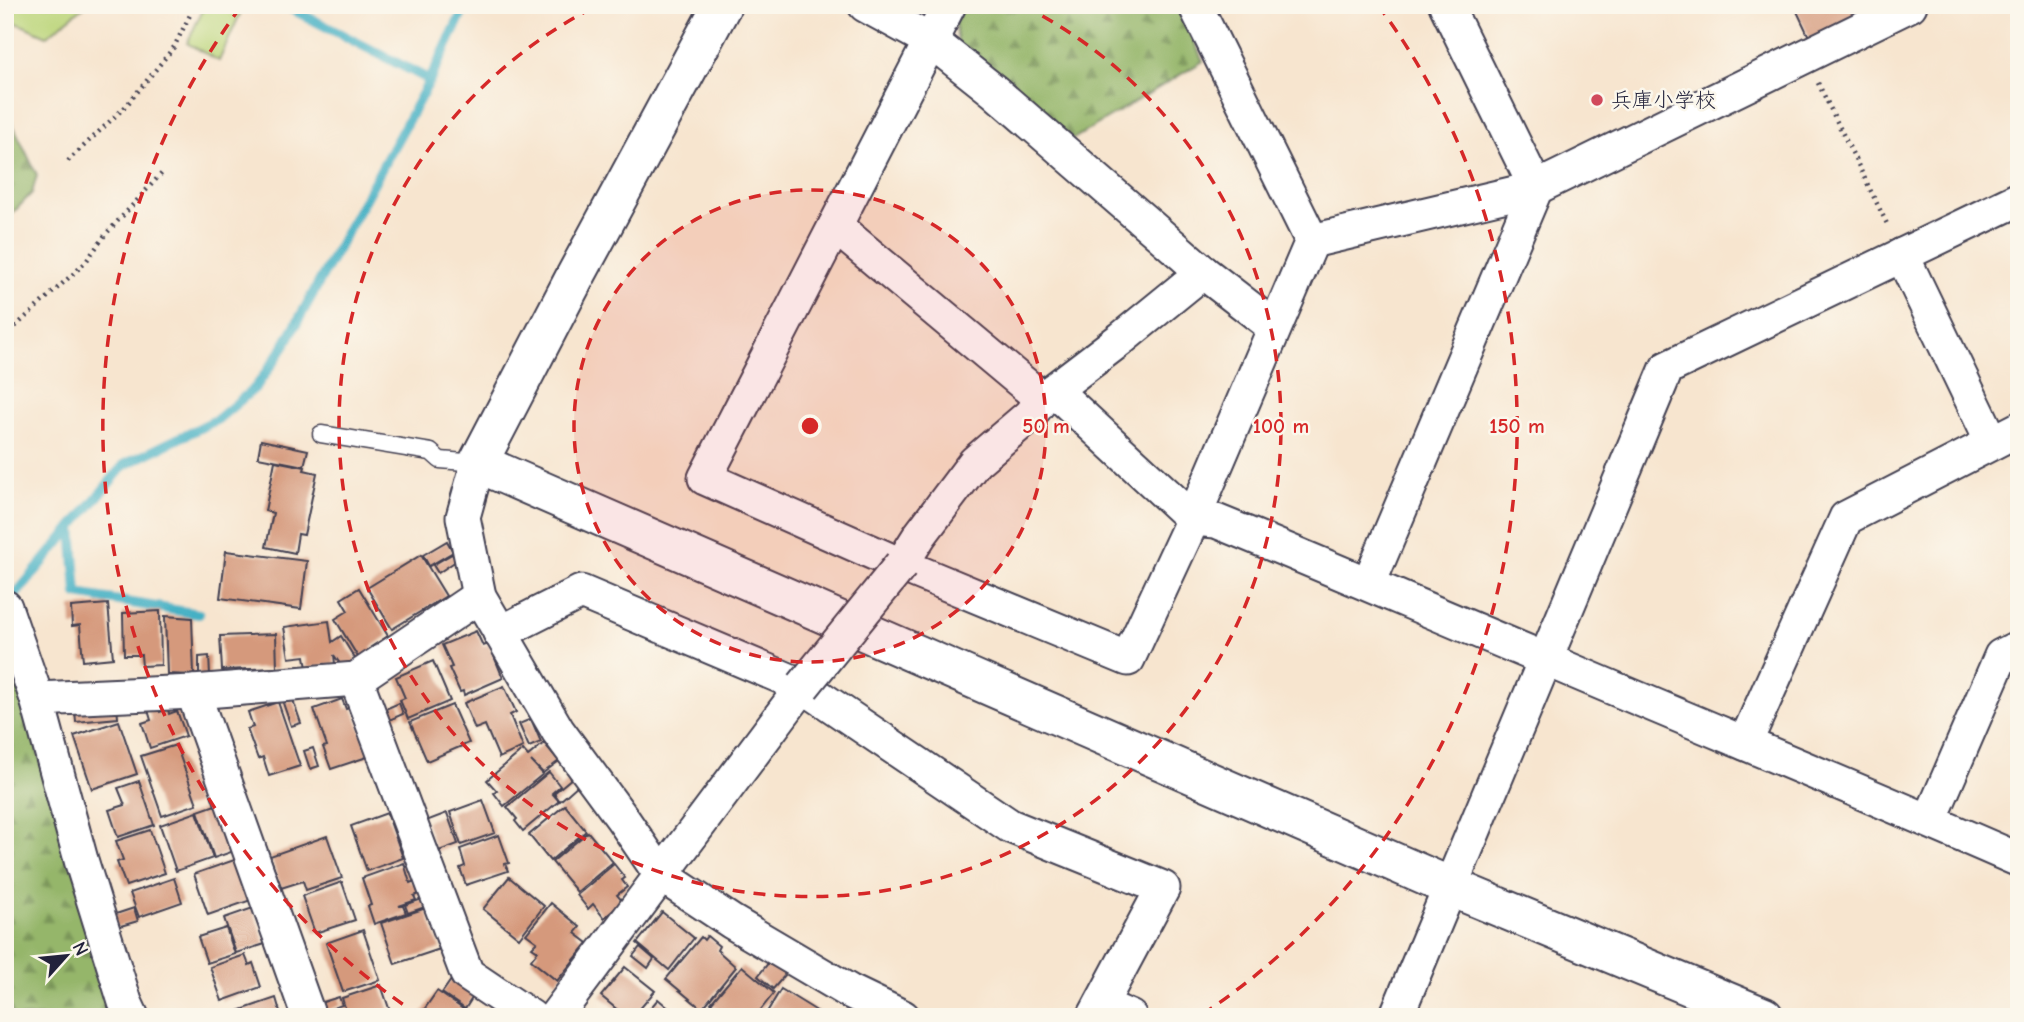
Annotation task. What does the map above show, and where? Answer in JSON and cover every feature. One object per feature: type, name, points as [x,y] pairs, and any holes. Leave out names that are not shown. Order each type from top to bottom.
[{"type":"street","points":[[722,5],[478,463],[463,517],[479,596],[558,731],[661,875],[732,922],[849,991],[903,1017]]},
{"type":"street","points":[[865,5],[931,41],[994,91],[1203,272],[1273,327]]},
{"type":"street","points":[[949,5],[705,478],[901,565],[1128,659],[1193,519],[1312,241]]},
{"type":"street","points":[[1195,5],[1312,241]]},
{"type":"street","points":[[1368,583],[1536,188],[1446,5]]},
{"type":"street","points":[[1312,241],[1536,188],[1910,5]]},
{"type":"street","points":[[1396,1017],[1667,368],[2019,199]]},
{"type":"street","points":[[835,226],[1048,395],[1193,519],[1216,520],[2019,859]]},
{"type":"street","points":[[1745,743],[1846,518],[2005,435],[1902,255]]},
{"type":"street","points":[[555,1017],[803,686],[901,565],[975,462],[1030,415],[1048,395],[1203,272]]},
{"type":"street","points":[[478,463],[1451,887],[1764,1017]]},
{"type":"street","points":[[500,633],[581,592],[803,686],[1010,826],[1163,888],[1108,1013]]},
{"type":"street","points":[[37,699],[193,692],[356,679],[479,596]]},
{"type":"street","points":[[10,620],[37,699],[81,860],[132,1017]]},
{"type":"street","points":[[1930,820],[2001,656],[2019,647]]},
{"type":"street","points":[[356,679],[467,974],[531,1017]]},
{"type":"street","points":[[193,692],[309,1017]]},
{"type":"lane","points":[[321,434],[431,452],[440,460],[478,463]]},
{"type":"path","points":[[68,161],[126,106],[174,47],[195,5]]},
{"type":"path","points":[[1805,57],[1902,255]]},
{"type":"path","points":[[5,336],[85,263],[106,234],[162,173]]},
{"type":"green space","points":[[5,5],[86,5],[47,36],[5,18]]},
{"type":"green space","points":[[205,5],[244,5],[219,61],[187,43]]},
{"type":"green space","points":[[965,5],[1178,5],[1203,61],[1073,139],[958,43],[955,23]]},
{"type":"green space","points":[[12,123],[37,175],[32,193],[5,221],[5,128]]},
{"type":"green space","points":[[5,646],[120,1017],[14,1017],[5,994]]},
{"type":"building","points":[[1794,5],[1878,5],[1810,39]]},
{"type":"building","points":[[261,440],[308,450],[304,466],[258,457]]},
{"type":"building","points":[[275,461],[305,467],[304,470],[317,473],[304,535],[298,534],[295,553],[266,547],[273,513],[265,511]]},
{"type":"building","points":[[447,541],[453,552],[429,566],[423,555]]},
{"type":"building","points":[[226,551],[307,561],[301,609],[220,598]]},
{"type":"building","points":[[452,554],[456,561],[438,573],[433,565]]},
{"type":"building","points":[[421,555],[446,596],[392,629],[367,588]]},
{"type":"building","points":[[359,588],[388,636],[371,647],[375,653],[361,662],[335,619],[348,611],[341,599]]},
{"type":"building","points":[[108,604],[113,658],[83,661],[80,625],[72,626],[71,607]]},
{"type":"building","points":[[160,611],[161,665],[142,666],[141,655],[124,655],[123,613]]},
{"type":"building","points":[[165,616],[192,618],[194,675],[167,674]]},
{"type":"building","points":[[329,621],[332,642],[341,636],[359,665],[343,668],[334,655],[335,664],[307,668],[305,656],[289,658],[284,627]]},
{"type":"building","points":[[476,631],[483,646],[489,644],[503,678],[464,695],[449,668],[452,667],[442,645]]},
{"type":"building","points":[[276,634],[277,668],[222,670],[220,636]]},
{"type":"building","points":[[209,656],[210,675],[199,676],[199,657]]},
{"type":"building","points":[[433,661],[450,701],[408,719],[400,700],[405,698],[396,677]]},
{"type":"building","points":[[504,686],[516,712],[510,715],[523,747],[499,758],[485,725],[475,729],[464,703]]},
{"type":"building","points":[[342,699],[346,709],[353,707],[370,756],[331,769],[323,747],[327,746],[314,709]]},
{"type":"building","points":[[293,700],[301,723],[291,726],[283,703]]},
{"type":"building","points":[[278,702],[300,766],[269,776],[263,757],[258,759],[247,729],[253,727],[248,712]]},
{"type":"building","points":[[399,703],[403,714],[387,721],[383,710]]},
{"type":"building","points":[[452,705],[469,743],[427,761],[410,722]]},
{"type":"building","points":[[159,706],[160,712],[168,709],[169,714],[177,711],[186,736],[150,748],[142,723],[151,720],[148,710]]},
{"type":"building","points":[[117,707],[118,718],[76,722],[75,710]]},
{"type":"building","points":[[531,719],[541,742],[529,747],[519,724]]},
{"type":"building","points":[[119,721],[137,774],[92,789],[74,736]]},
{"type":"building","points":[[544,743],[559,761],[543,773],[531,761],[543,774],[504,806],[494,793],[497,791],[487,780],[523,750],[528,756]]},
{"type":"building","points":[[176,745],[197,804],[162,816],[141,756]]},
{"type":"building","points":[[313,748],[319,766],[310,769],[304,751]]},
{"type":"building","points":[[549,772],[560,786],[552,793],[559,801],[523,831],[507,807]]},
{"type":"building","points":[[572,778],[578,785],[560,801],[554,793]]},
{"type":"building","points":[[139,781],[154,825],[118,837],[109,810],[125,805],[118,788]]},
{"type":"building","points":[[483,800],[495,833],[461,845],[450,812]]},
{"type":"building","points":[[221,803],[237,850],[214,858],[198,811]]},
{"type":"building","points":[[565,805],[586,831],[550,861],[529,835]]},
{"type":"building","points":[[197,812],[213,858],[176,871],[160,825]]},
{"type":"building","points":[[387,813],[403,858],[367,871],[351,826]]},
{"type":"building","points":[[447,813],[458,844],[436,852],[426,821]]},
{"type":"building","points":[[150,830],[165,873],[126,886],[117,862],[123,860],[116,841]]},
{"type":"building","points":[[588,832],[613,862],[577,892],[552,862]]},
{"type":"building","points":[[499,835],[509,863],[505,864],[508,871],[466,885],[460,868],[465,866],[460,849]]},
{"type":"building","points":[[327,836],[342,878],[306,890],[303,881],[281,888],[270,856]]},
{"type":"building","points":[[240,858],[254,899],[208,915],[194,874]]},
{"type":"building","points":[[404,863],[410,883],[415,881],[419,894],[414,896],[416,900],[399,906],[403,906],[406,913],[374,924],[362,878]]},
{"type":"building","points":[[614,864],[625,878],[622,880],[627,887],[617,895],[623,902],[604,918],[593,904],[588,909],[577,895]]},
{"type":"building","points":[[509,877],[544,906],[519,938],[483,909]]},
{"type":"building","points":[[174,878],[182,902],[139,917],[130,893]]},
{"type":"building","points":[[342,882],[355,920],[315,933],[302,896]]},
{"type":"building","points":[[422,899],[425,907],[408,913],[405,905]]},
{"type":"building","points":[[551,903],[580,927],[575,933],[588,943],[557,981],[531,960],[538,951],[532,947],[537,942],[526,934]]},
{"type":"building","points":[[134,908],[138,921],[117,927],[113,915]]},
{"type":"building","points":[[253,908],[265,944],[236,953],[224,918]]},
{"type":"building","points":[[426,908],[440,949],[395,964],[381,923]]},
{"type":"building","points":[[662,912],[694,938],[669,970],[637,943]]},
{"type":"building","points":[[226,928],[235,954],[207,963],[198,937]]},
{"type":"building","points":[[363,930],[380,980],[343,992],[326,943]]},
{"type":"building","points":[[707,936],[719,946],[717,950],[736,967],[702,1009],[666,979],[701,937],[704,940]]},
{"type":"building","points":[[640,947],[654,959],[648,968],[633,956]]},
{"type":"building","points":[[245,955],[249,965],[253,963],[261,987],[222,1001],[210,967]]},
{"type":"building","points":[[770,961],[786,974],[773,989],[758,976]]},
{"type":"building","points":[[742,966],[774,993],[755,1017],[727,1017],[711,1003]]},
{"type":"building","points":[[625,967],[655,991],[633,1017],[626,1017],[601,996]]},
{"type":"building","points":[[451,980],[474,995],[465,1009],[442,993]]},
{"type":"building","points":[[381,985],[392,1017],[348,1017],[342,998]]},
{"type":"building","points":[[781,989],[820,1013],[818,1017],[764,1017]]},
{"type":"building","points":[[437,991],[463,1009],[457,1017],[419,1017]]},
{"type":"building","points":[[339,997],[342,1005],[323,1012],[320,1003]]},
{"type":"building","points":[[276,998],[281,1015],[288,1013],[289,1017],[240,1017],[238,1011]]},
{"type":"building","points":[[658,999],[679,1017],[643,1017]]},
{"type":"waterway","points":[[284,5],[430,80]]},
{"type":"waterway","points":[[7,605],[124,465],[218,419],[256,387],[283,348],[430,80],[466,5]]},
{"type":"waterway","points":[[72,527],[77,594],[199,614]]},
{"type":"place","name":"兵庫小学校","points":[[1597,100]]}]
